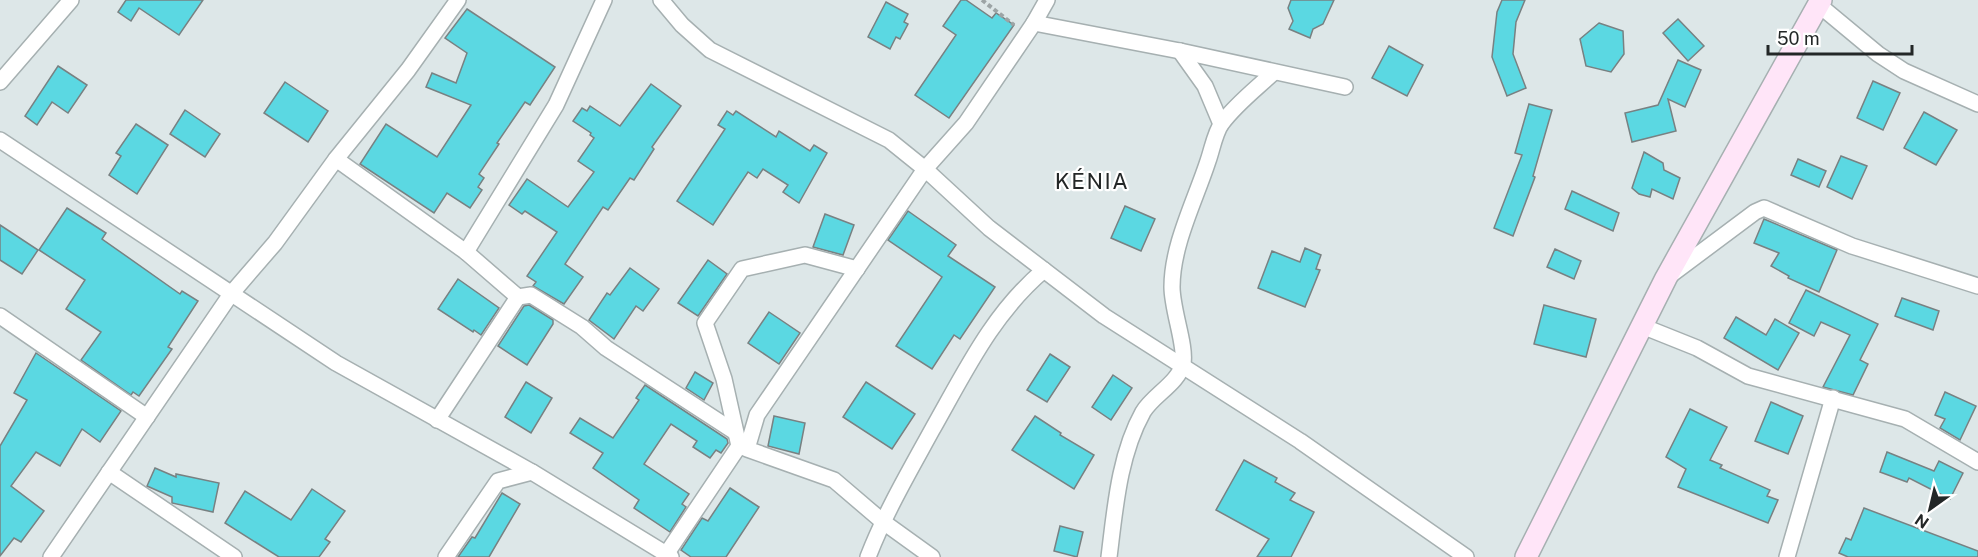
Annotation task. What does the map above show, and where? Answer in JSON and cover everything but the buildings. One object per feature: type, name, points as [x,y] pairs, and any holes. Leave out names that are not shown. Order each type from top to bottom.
[{"type":"street","points":[[0,82],[71,0]]},
{"type":"street","points":[[51,557],[231,294],[275,243],[336,159],[408,70],[458,0]]},
{"type":"street","points":[[466,252],[556,105],[604,0]]},
{"type":"street","points":[[661,0],[682,26],[710,50],[889,140],[925,169],[989,228],[1104,316],[1300,441],[1466,557]]},
{"type":"street","points":[[932,557],[882,521],[834,480],[747,449],[758,415],[925,169],[966,123],[1047,0]]},
{"type":"street","points":[[1526,557],[1666,278],[1820,2],[1878,54],[1904,71],[1978,104]]},
{"type":"street","points":[[1030,29],[1180,51],[1345,87]]},
{"type":"street","points":[[1180,51],[1205,86],[1221,124]]},
{"type":"street","points":[[1109,557],[1117,491],[1130,442],[1144,411],[1176,377],[1183,365],[1183,353],[1174,315],[1173,264],[1221,124],[1274,72]]},
{"type":"street","points":[[0,140],[336,363],[532,472],[669,555],[739,446],[724,379],[705,323],[742,268],[805,255],[857,269]]},
{"type":"street","points":[[336,159],[466,252],[518,297]]},
{"type":"street","points":[[1666,278],[1755,212],[1764,208],[1852,246],[1978,286]]},
{"type":"street","points":[[868,557],[882,521],[963,375],[1003,310],[1044,270]]},
{"type":"street","points":[[437,420],[518,297],[531,295],[582,327],[606,348],[735,432]]},
{"type":"street","points":[[0,316],[147,417]]},
{"type":"street","points":[[1642,326],[1697,348],[1748,376],[1905,419],[1978,462]]},
{"type":"street","points":[[1787,557],[1833,398]]},
{"type":"street","points":[[110,472],[234,557]]},
{"type":"street","points":[[446,557],[498,481],[532,472]]},
{"type":"street","points":[[640,557],[648,543]]},
{"type":"path","points":[[982,0],[1030,29]]},
{"type":"district","name":"KÉNIA","points":[[1092,181]]}]
